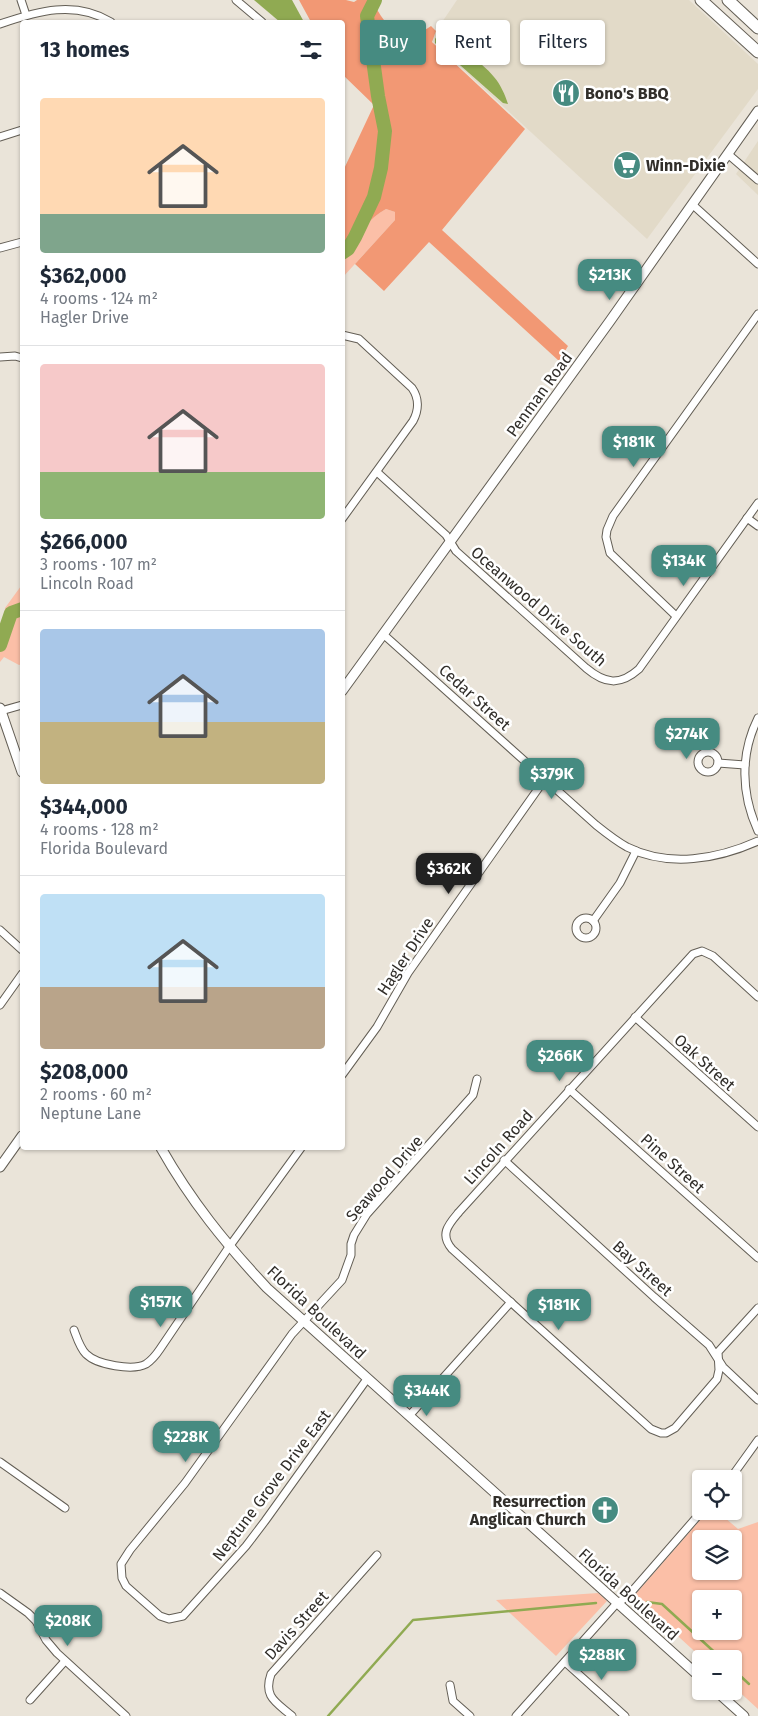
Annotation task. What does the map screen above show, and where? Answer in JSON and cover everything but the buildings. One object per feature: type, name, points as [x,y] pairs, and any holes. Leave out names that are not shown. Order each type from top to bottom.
[{"type":"highway","points":[[701,0],[758,52]]},
{"type":"highway","points":[[728,0],[758,28]]},
{"type":"street","points":[[21,0],[26,15]]},
{"type":"street","points":[[236,0],[260,20]]},
{"type":"street","points":[[0,24],[46,9],[75,8],[97,14],[108,20]]},
{"type":"street","name":"Penman Road","points":[[345,687],[693,205],[758,111]]},
{"type":"street","points":[[0,137],[20,131]]},
{"type":"street","points":[[729,154],[758,180]]},
{"type":"street","points":[[693,205],[758,264]]},
{"type":"street","points":[[0,248],[20,243]]},
{"type":"street","points":[[758,314],[613,516],[606,538],[610,554],[676,616],[758,503]]},
{"type":"street","points":[[345,336],[359,339],[376,353],[412,388],[418,400],[416,416],[413,421],[345,516]]},
{"type":"street","points":[[0,357],[20,357]]},
{"type":"street","name":"Oceanwood Drive South","points":[[377,472],[446,535],[456,551],[596,676],[609,681],[615,681],[625,679],[639,669],[676,616]]},
{"type":"street","points":[[747,518],[758,526]]},
{"type":"street","name":"Cedar Street","points":[[383,634],[610,836],[636,851],[650,856],[699,859],[733,851],[758,841]]},
{"type":"street","points":[[20,705],[0,709],[20,766]]},
{"type":"street","points":[[758,718],[748,744],[745,764],[746,794],[752,817],[758,830]]},
{"type":"street","points":[[718,763],[745,764]]},
{"type":"street","name":"Hagler Drive","points":[[345,1071],[384,1016],[408,973],[545,780]]},
{"type":"street","points":[[593,921],[620,883],[636,851]]},
{"type":"street","points":[[0,930],[20,948]]},
{"type":"street","name":"Lincoln Road","points":[[510,1302],[447,1244],[447,1226],[504,1160],[687,958],[702,951],[712,956],[758,997]]},
{"type":"street","points":[[0,1005],[20,977]]},
{"type":"street","name":"Oak Street","points":[[635,1017],[758,1127]]},
{"type":"street","name":"Seawood Drive","points":[[144,1602],[126,1586],[122,1578],[120,1564],[186,1483],[292,1334],[342,1280],[348,1267],[352,1244],[358,1227],[367,1214],[474,1095],[477,1079]]},
{"type":"street","name":"Pine Street","points":[[569,1089],[758,1258]]},
{"type":"street","points":[[0,1167],[20,1139]]},
{"type":"street","name":"Florida Boulevard","points":[[162,1150],[189,1195],[229,1247],[267,1288],[692,1670]]},
{"type":"street","points":[[74,1330],[81,1348],[93,1360],[130,1367],[147,1363],[160,1349],[229,1247],[301,1150]]},
{"type":"street","name":"Bay Street","points":[[504,1160],[709,1345],[723,1367],[758,1400]]},
{"type":"street","points":[[409,1416],[510,1302],[651,1429],[656,1432],[666,1433],[674,1428],[717,1379],[719,1370],[718,1352],[758,1308]]},
{"type":"street","name":"Neptune Grove Drive East","points":[[144,1602],[160,1616],[169,1619],[183,1616],[190,1609],[266,1521],[367,1379]]},
{"type":"street","points":[[736,1470],[758,1440]]},
{"type":"street","points":[[0,1462],[65,1508]]},
{"type":"street","points":[[516,1716],[617,1603],[627,1597],[694,1520]]},
{"type":"street","name":"Davis Street","points":[[292,1716],[268,1692],[267,1685],[271,1674],[378,1555]]},
{"type":"street","points":[[0,1593],[28,1613],[36,1621],[46,1640],[65,1661],[126,1716]]},
{"type":"street","points":[[30,1700],[65,1661]]},
{"type":"street","points":[[565,1662],[625,1716]]},
{"type":"street","points":[[450,1685],[453,1701],[470,1716]]},
{"type":"street","points":[[726,1700],[744,1716]]},
{"type":"shaded area","points":[[254,0],[292,0],[303,20],[278,20]]},
{"type":"shaded area","points":[[299,0],[346,0],[354,2],[357,0],[378,0],[375,5],[384,20],[360,20],[360,65],[426,65],[426,29],[431,26],[436,31],[432,42],[436,46],[436,65],[457,65],[525,129],[442,230],[568,346],[559,361],[429,242],[384,291],[355,264],[395,220],[395,212],[386,209],[374,217],[345,244],[345,167],[374,105],[345,77],[345,20],[310,20]]},
{"type":"shaded area","points":[[457,0],[689,0],[758,64],[758,89],[647,239],[458,65],[510,65],[510,20],[443,20]]},
{"type":"shaded area","points":[[436,31],[436,45],[432,41]]},
{"type":"shaded area","points":[[460,65],[482,65],[489,71],[503,90],[508,104],[503,103]]},
{"type":"shaded area","points":[[758,141],[758,195],[736,174]]},
{"type":"shaded area","points":[[386,209],[395,212],[395,220],[345,275],[345,244]]},
{"type":"shaded area","points":[[20,587],[19,665],[4,657],[0,662],[0,635],[4,623],[5,608]]},
{"type":"shaded area","points":[[700,1520],[728,1520],[738,1529],[758,1522],[758,1709],[742,1694],[742,1650],[693,1650],[634,1596]]},
{"type":"shaded area","points":[[598,1593],[607,1601],[556,1656],[496,1600]]},
{"type":"waterway","points":[[345,251],[355,237],[374,197],[381,168],[385,131],[378,96],[367,16],[375,0]]},
{"type":"waterway","points":[[0,645],[11,613],[20,610]]},
{"type":"waterway","points":[[647,1602],[662,1604],[712,1650]]},
{"type":"waterway","points":[[328,1716],[413,1620],[596,1603]]},
{"type":"waterway","points":[[742,1677],[749,1684]]},
{"type":"place","name":"Bono's BBQ","points":[[566,93]]},
{"type":"place","name":"Winn-Dixie","points":[[627,165]]},
{"type":"place","name":"Resurrection Anglican Church","points":[[605,1510]]}]
